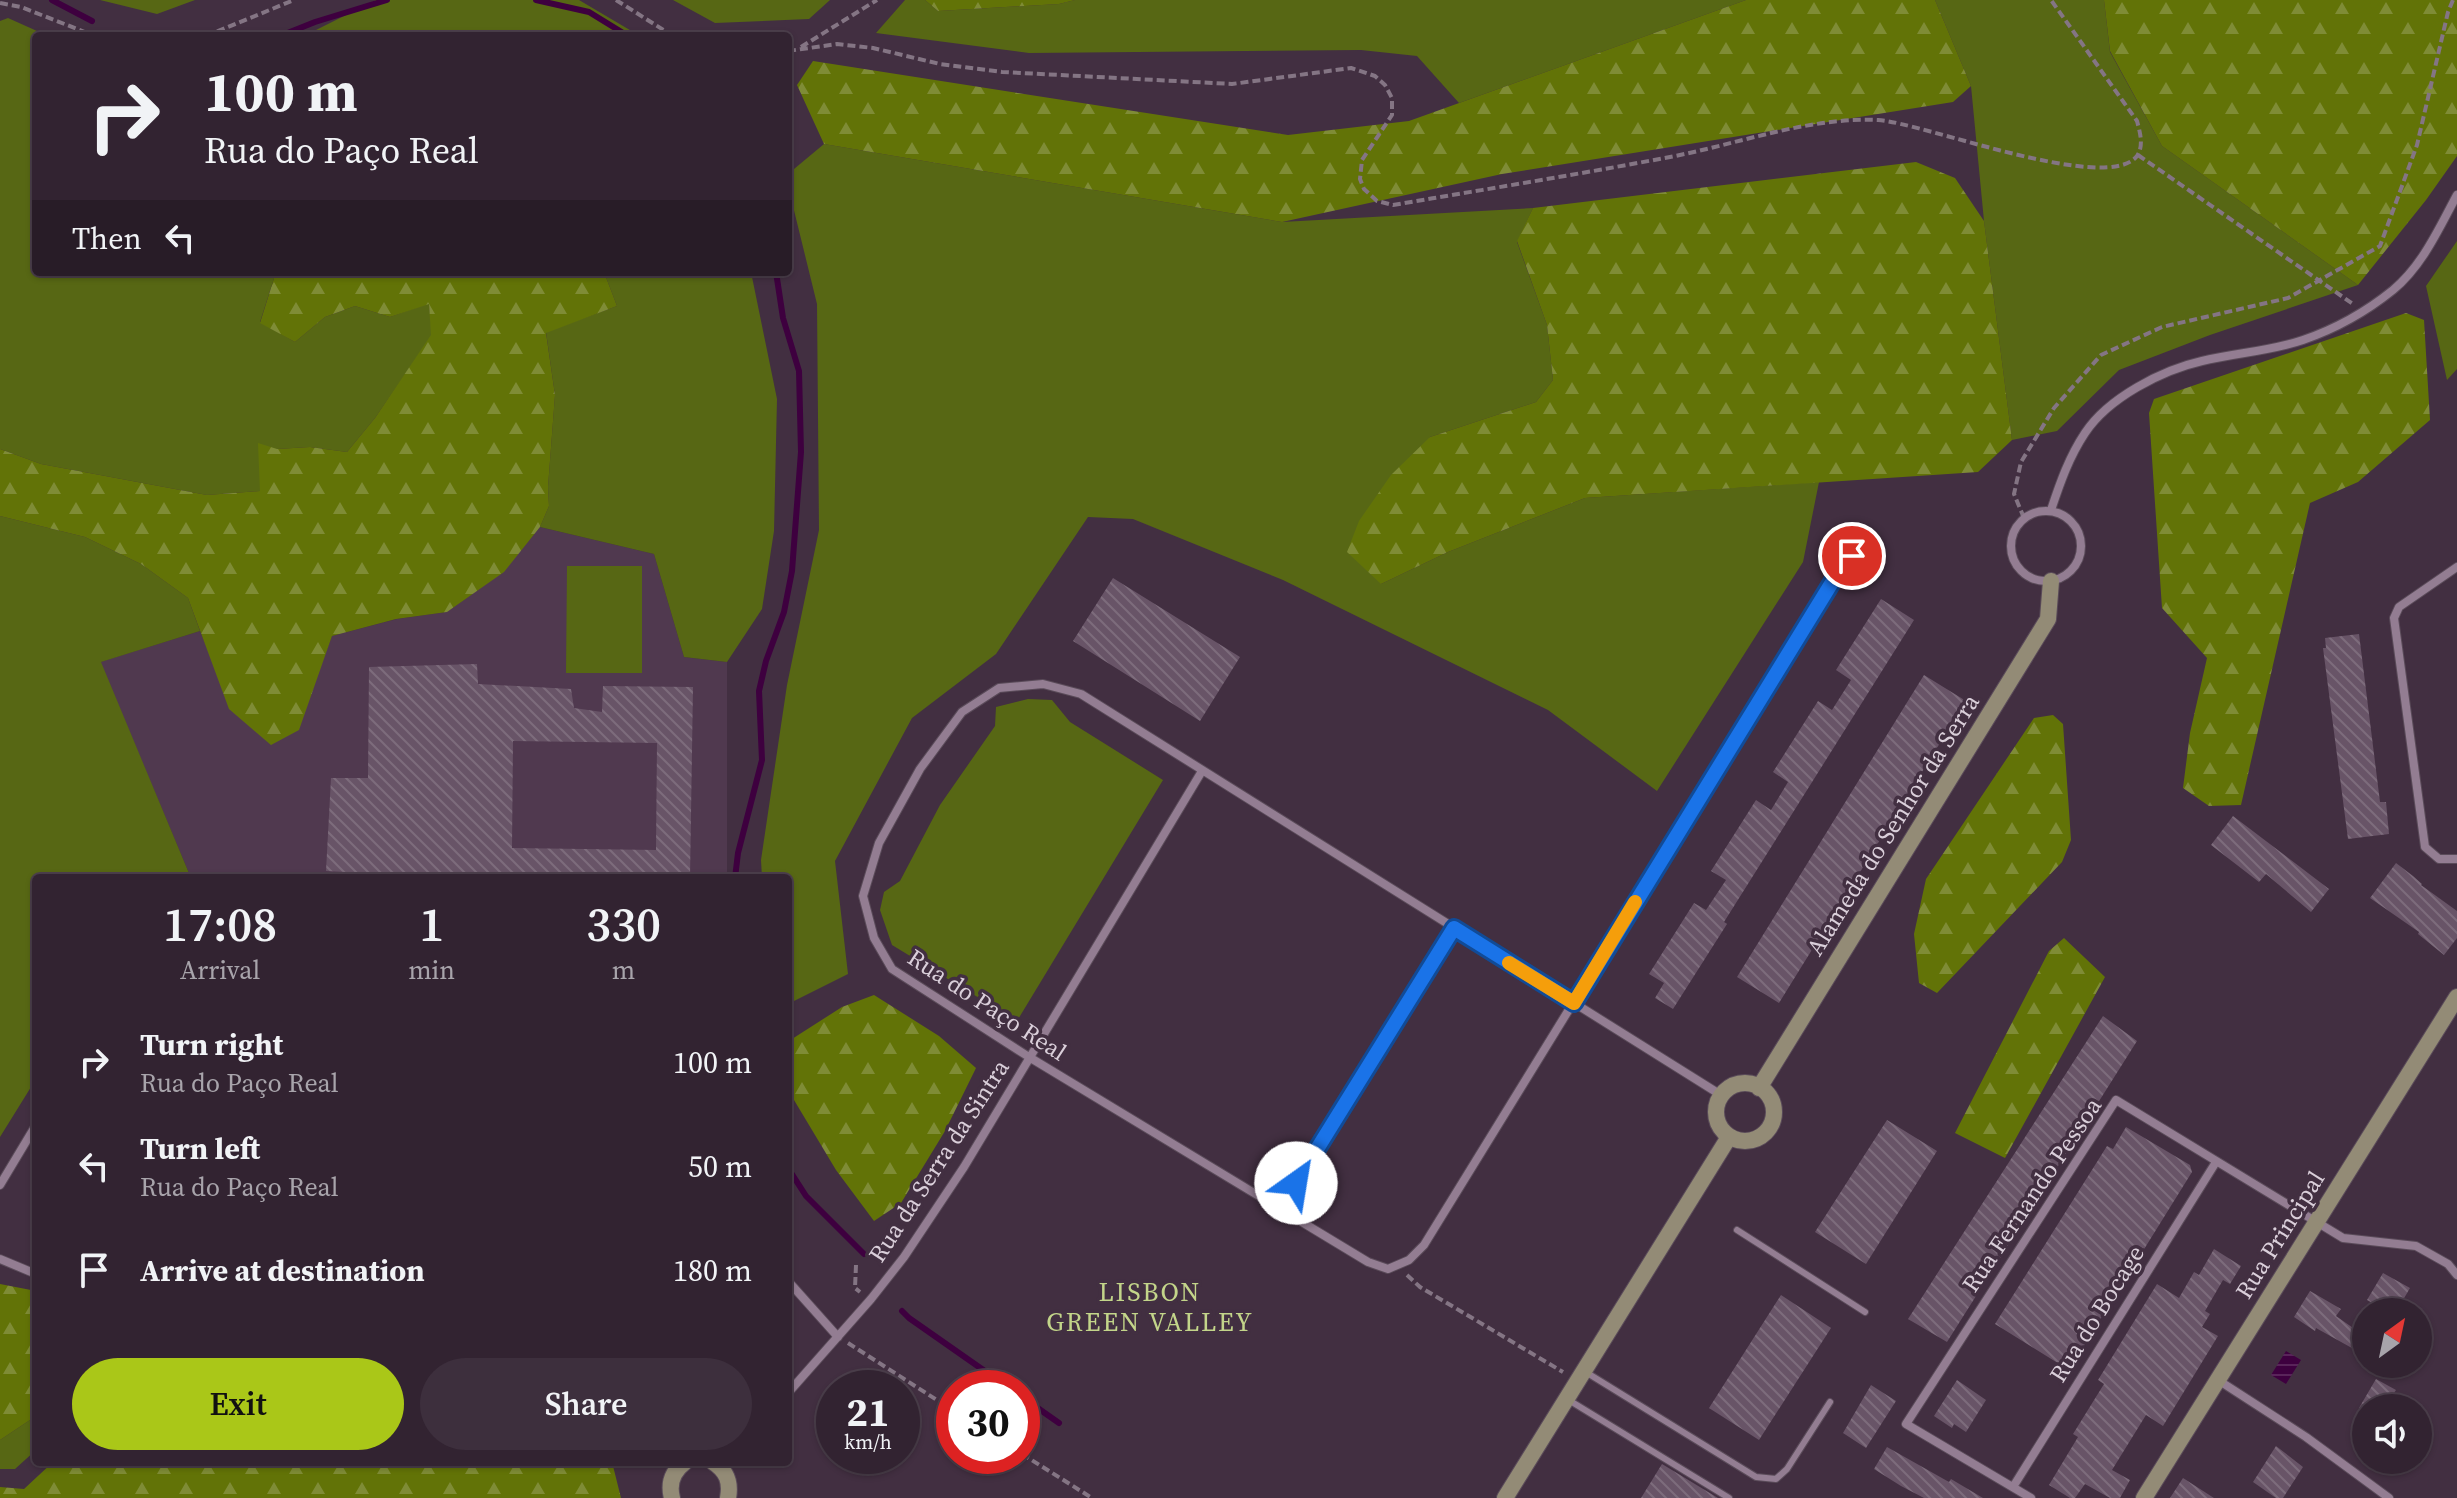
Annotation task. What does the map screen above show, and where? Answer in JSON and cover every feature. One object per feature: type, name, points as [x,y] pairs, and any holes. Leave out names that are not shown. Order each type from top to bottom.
[{"type":"street","points":[[2051,510],[2067,462],[2087,430],[2119,398],[2198,361],[2301,341],[2363,311],[2395,288],[2422,259],[2457,195]]},
{"type":"street","points":[[2051,510],[2065,515],[2075,525],[2081,539],[2081,553],[2076,566],[2065,576],[2039,581],[2017,567],[2011,555],[2011,542],[2015,529],[2024,518],[2037,511],[2051,510]]},
{"type":"street","points":[[1396,1266],[1409,1260],[1424,1245],[1839,571],[1868,542]]},
{"type":"street","points":[[2457,567],[2399,607],[2394,618],[2425,847],[2439,859],[2457,859]]},
{"type":"street","name":"Alameda do Senhor da Serra","points":[[1759,1088],[2048,619],[2051,581]]},
{"type":"street","name":"Rua do Paço Real","points":[[1396,1266],[1388,1269],[1368,1262],[1029,1057],[892,969],[874,938],[863,896],[879,843],[920,769],[962,712],[999,688],[1043,684],[1081,694],[1721,1095]]},
{"type":"street","name":"Rua da Serra da Sintra","points":[[792,1389],[904,1257],[964,1167],[1202,771]]},
{"type":"street","points":[[1280,1209],[1454,928]]},
{"type":"street","name":"Rua Principal","points":[[2144,1498],[2457,997]]},
{"type":"street","points":[[1739,1084],[1759,1088],[1768,1095],[1773,1105],[1770,1128],[1752,1141],[1729,1137],[1716,1118],[1716,1106],[1721,1095],[1739,1084]]},
{"type":"street","name":"Rua Fernando Pessoa","points":[[2013,1487],[1906,1424],[2116,1100],[2343,1238],[2416,1246],[2448,1264],[2457,1275]]},
{"type":"street","points":[[0,1185],[32,1132]]},
{"type":"street","points":[[1505,1498],[1729,1137]]},
{"type":"street","name":"Rua do Bocage","points":[[2013,1487],[2216,1162]]},
{"type":"street","points":[[0,1259],[32,1272]]},
{"type":"street","points":[[792,1285],[838,1337]]},
{"type":"street","points":[[2218,1380],[2306,1437],[2389,1498]]},
{"type":"street","points":[[672,1498],[671,1478],[676,1466]]},
{"type":"street","points":[[721,1466],[730,1486],[728,1498]]},
{"type":"street","points":[[2013,1487],[2031,1498]]},
{"type":"lane","points":[[1737,1230],[1865,1312]]},
{"type":"lane","points":[[1581,1376],[1756,1477],[1776,1479],[1787,1469],[1830,1402]]},
{"type":"lane","points":[[1567,1399],[1729,1498]]},
{"type":"lane","points":[[1723,1457],[1729,1447]]},
{"type":"path","points":[[216,32],[294,0]]},
{"type":"path","points":[[616,0],[667,32]]},
{"type":"path","points":[[797,50],[877,0]]},
{"type":"path","points":[[792,51],[837,44],[873,48],[940,64],[1002,72],[1232,84],[1351,68],[1375,76],[1385,85],[1392,98],[1392,115],[1362,160],[1360,179],[1364,189],[1377,201],[1393,205],[1676,156],[1825,123],[1879,120],[2052,162],[2096,166],[2126,164],[2138,155],[2141,140],[2137,121],[2051,0]]},
{"type":"path","points":[[2024,518],[2014,494],[2021,462],[2054,408],[2101,355],[2162,327],[2288,298],[2380,246],[2417,145],[2453,0]]},
{"type":"path","points":[[0,3],[21,7],[85,32]]},
{"type":"path","points":[[2138,155],[2363,311]]},
{"type":"path","points":[[856,1265],[855,1288],[871,1299]]},
{"type":"path","points":[[1396,1266],[1420,1287],[1581,1376]]},
{"type":"path","points":[[838,1337],[936,1400]]},
{"type":"path","points":[[1040,1465],[1092,1498]]},
{"type":"shaded area","points":[[540,527],[654,554],[684,657],[727,662],[727,874],[189,874],[100,662],[200,631],[212,660],[316,678],[332,636],[397,619],[447,612],[503,572]]},
{"type":"shaded area","points":[[2286,1351],[2301,1360],[2286,1384],[2271,1375]]},
{"type":"green space","points":[[100,0],[195,0],[157,14]]},
{"type":"green space","points":[[376,0],[579,0],[633,32],[312,32]]},
{"type":"green space","points":[[673,0],[830,0],[809,19],[715,23]]},
{"type":"green space","points":[[905,0],[925,0],[938,11],[1059,4],[1075,0],[1746,0],[1459,103],[1417,56],[1361,50],[1029,53],[876,33]]},
{"type":"green space","points":[[925,0],[1075,0],[1059,4],[938,11]]},
{"type":"green space","points":[[1746,0],[1935,0],[1971,86],[1953,102],[1502,174],[1282,222],[824,144],[797,85],[813,61],[1288,135],[1409,121]]},
{"type":"green space","points":[[1935,0],[2104,0],[2110,52],[2162,146],[2358,285],[2210,335],[2119,370],[2057,431],[2012,440],[1984,221],[1971,86]]},
{"type":"green space","points":[[2104,0],[2457,0],[2457,156],[2358,285],[2162,146],[2110,51]]},
{"type":"green space","points":[[8,18],[37,32],[32,32],[32,276],[275,276],[260,322],[295,342],[325,317],[355,306],[390,317],[429,303],[432,335],[375,418],[347,452],[310,447],[277,449],[260,491],[207,495],[41,464],[0,449],[0,21]]},
{"type":"green space","points":[[824,144],[1282,222],[1533,208],[1517,242],[1547,325],[1553,380],[1536,402],[1430,437],[1381,584],[1448,552],[1585,498],[1819,482],[1803,562],[1657,791],[1548,710],[1283,580],[1133,519],[1088,517],[996,654],[912,718],[835,861],[848,974],[792,1002],[792,874],[762,874],[761,860],[787,685],[819,530],[817,304],[792,202],[792,171]]},
{"type":"green space","points":[[1916,162],[1955,178],[1984,221],[2012,440],[1978,472],[1585,498],[1448,552],[1381,584],[1347,552],[1359,521],[1391,475],[1430,437],[1536,402],[1553,380],[1547,325],[1517,241],[1533,208]]},
{"type":"green space","points":[[2457,241],[2457,369],[2447,380],[2426,286]]},
{"type":"green space","points":[[275,276],[606,276],[617,306],[546,333],[555,395],[549,506],[540,527],[504,572],[447,612],[396,619],[332,636],[299,730],[271,745],[229,709],[188,598],[141,564],[85,537],[0,516],[0,449],[41,464],[207,495],[260,491],[258,443],[277,449],[310,447],[347,452],[375,418],[431,335],[429,304],[390,317],[355,306],[325,317],[295,342],[260,323]]},
{"type":"green space","points":[[606,276],[752,276],[777,399],[774,531],[762,609],[727,662],[684,657],[654,554],[540,527],[549,506],[555,395],[546,332],[617,306]]},
{"type":"green space","points":[[2406,313],[2424,320],[2430,420],[2358,482],[2310,503],[2241,805],[2209,806],[2183,788],[2190,733],[2207,658],[2162,608],[2149,413],[2154,399]]},
{"type":"green space","points":[[0,516],[85,537],[141,564],[188,598],[200,631],[101,662],[189,874],[32,874],[32,1085],[0,1137]]},
{"type":"green space","points":[[567,566],[642,566],[642,673],[566,673]]},
{"type":"green space","points":[[1028,699],[1052,700],[1070,722],[1163,780],[1017,1021],[892,945],[880,910],[884,892],[900,881],[940,805],[995,726],[996,707]]},
{"type":"green space","points":[[2053,715],[2063,724],[2071,840],[2062,862],[1937,993],[1919,983],[1914,934],[1926,879],[2034,718]]},
{"type":"green space","points":[[2064,938],[2105,977],[2005,1158],[1955,1133],[2049,951]]},
{"type":"green space","points":[[874,995],[939,1036],[976,1068],[945,1131],[901,1203],[874,1221],[836,1170],[792,1097],[792,1039],[842,1007]]},
{"type":"green space","points":[[0,1284],[32,1290],[32,1419],[0,1440]]},
{"type":"green space","points":[[32,1419],[32,1454],[15,1469],[0,1469],[0,1440]]},
{"type":"green space","points":[[49,1466],[613,1466],[621,1498],[0,1498],[0,1487],[24,1489]]},
{"type":"building","points":[[1113,578],[1240,657],[1200,721],[1073,641]]},
{"type":"building","points":[[1881,599],[1914,620],[1724,922],[1727,924],[1673,1009],[1655,998],[1664,983],[1649,974],[1694,903],[1706,910],[1726,880],[1711,871],[1756,800],[1771,810],[1788,782],[1773,772],[1818,701],[1832,710],[1851,680],[1836,670]]},
{"type":"building","points":[[2359,634],[2380,802],[2386,802],[2389,834],[2348,839],[2323,648],[2326,648],[2325,638]]},
{"type":"building","points":[[477,664],[478,684],[571,689],[574,708],[602,712],[603,686],[693,687],[690,874],[381,874],[326,871],[331,778],[368,778],[369,667]],"holes":[[[513,741],[657,743],[656,850],[512,848]]]},
{"type":"building","points":[[1924,675],[1966,701],[1779,1003],[1737,977]]},
{"type":"building","points":[[2233,816],[2329,889],[2311,912],[2266,874],[2259,882],[2211,845]]},
{"type":"building","points":[[2396,863],[2457,911],[2457,938],[2444,955],[2419,932],[2370,898]]},
{"type":"building","points":[[2103,1016],[2137,1041],[1947,1342],[1908,1319]]},
{"type":"building","points":[[1887,1120],[1937,1151],[1866,1264],[1815,1232]]},
{"type":"building","points":[[2126,1127],[2190,1165],[2192,1172],[2069,1370],[1995,1324],[2107,1146],[2113,1149]]},
{"type":"building","points":[[2214,1249],[2241,1266],[2230,1284],[2223,1280],[2205,1311],[2210,1314],[2202,1327],[2218,1336],[2163,1426],[2146,1415],[2112,1470],[2130,1480],[2120,1498],[2110,1498],[2085,1484],[2075,1498],[2070,1498],[2049,1485],[2078,1437],[2073,1434],[2104,1384],[2098,1380],[2157,1284],[2179,1298],[2194,1272],[2199,1275]]},
{"type":"building","points":[[2383,1273],[2410,1288],[2404,1298],[2368,1298]]},
{"type":"building","points":[[2310,1291],[2341,1309],[2336,1316],[2352,1327],[2352,1348],[2316,1328],[2315,1331],[2294,1317]]},
{"type":"building","points":[[1781,1295],[1831,1328],[1759,1440],[1709,1408]]},
{"type":"building","points":[[2376,1379],[2396,1390],[2393,1394],[2367,1394]]},
{"type":"building","points":[[1957,1380],[1986,1400],[1966,1432],[1954,1424],[1952,1428],[1934,1416]]},
{"type":"building","points":[[1871,1385],[1896,1401],[1866,1448],[1843,1433]]},
{"type":"building","points":[[2276,1446],[2303,1467],[2283,1498],[2276,1498],[2253,1482]]},
{"type":"building","points":[[1887,1447],[1983,1498],[1924,1498],[1901,1486],[1874,1469]]},
{"type":"building","points":[[1662,1464],[1718,1498],[1641,1498]]},
{"type":"building","points":[[2183,1478],[2214,1498],[2170,1498]]},
{"type":"waterway","points":[[52,0],[92,21]]},
{"type":"waterway","points":[[290,32],[387,0]]},
{"type":"waterway","points":[[536,0],[589,12],[622,32]]},
{"type":"waterway","points":[[735,874],[762,760],[759,691],[784,612],[792,571],[801,452],[799,371],[783,318],[777,276]]},
{"type":"waterway","points":[[792,1174],[806,1196],[864,1254]]},
{"type":"waterway","points":[[902,1311],[983,1370]]},
{"type":"waterway","points":[[1040,1410],[1059,1423]]},
{"type":"slow traffic","points":[[1509,963],[1574,1003],[1635,902]]},
{"type":"district","name":"LISBON GREEN VALLEY","points":[[1150,1307]]},
{"type":"route","points":[[1296,1183],[1454,928],[1574,1003],[1839,571],[1852,556]]}]
